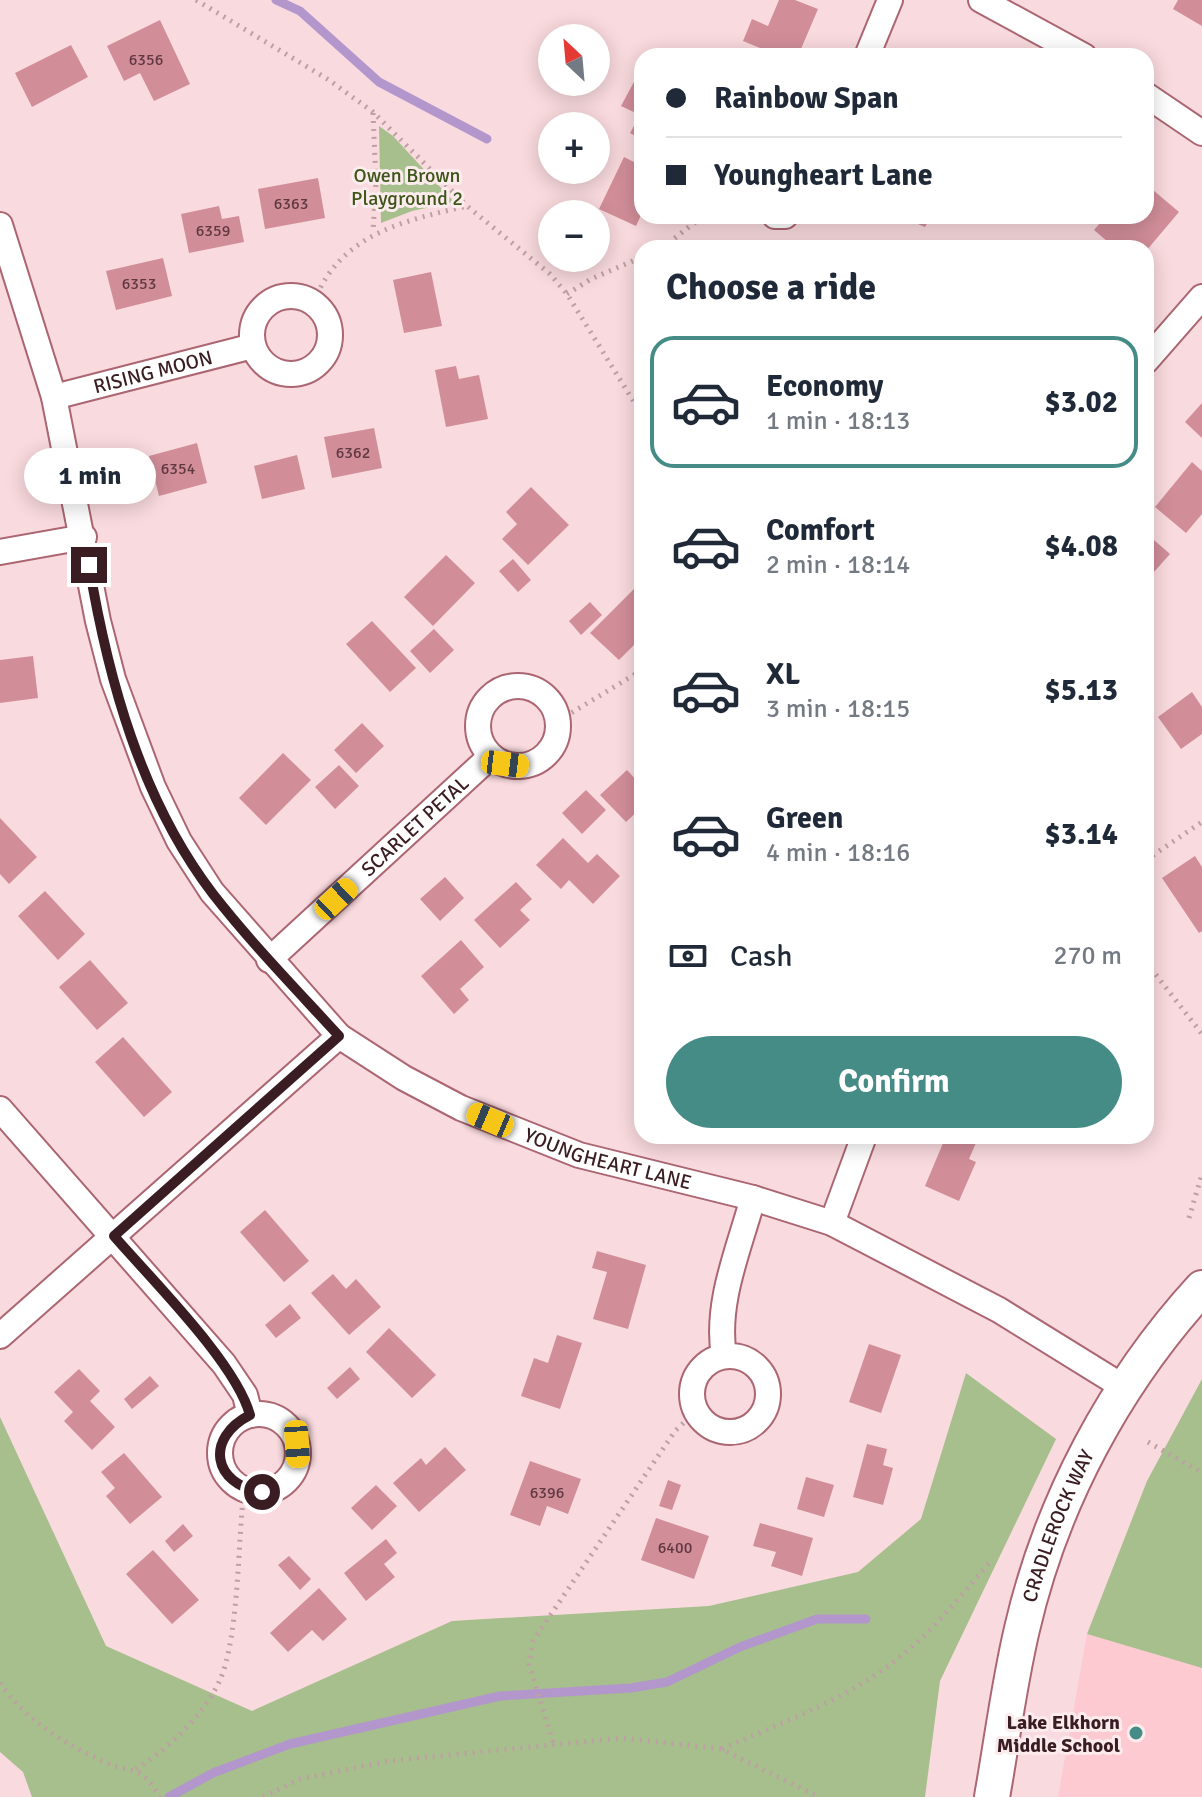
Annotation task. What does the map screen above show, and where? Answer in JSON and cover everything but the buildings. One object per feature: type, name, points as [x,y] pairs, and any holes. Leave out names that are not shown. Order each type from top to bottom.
[{"type":"street","points":[[870,48],[890,0]]},
{"type":"street","points":[[981,0],[1069,48]]},
{"type":"street","points":[[1154,100],[1202,133]]},
{"type":"street","name":"YOUNGHEART LANE","points":[[0,225],[54,397],[84,537],[98,621],[113,679],[153,787],[179,841],[212,892],[339,1036],[404,1078],[518,1132],[579,1155],[753,1198],[832,1223],[987,1303],[1125,1388]]},
{"type":"street","points":[[298,296],[314,302],[326,315],[330,344],[324,358],[309,371],[289,375],[275,372],[262,362],[253,346],[254,320],[264,306],[281,297],[298,296]]},
{"type":"street","points":[[1154,352],[1202,297]]},
{"type":"street","name":"RISING MOON","points":[[54,397],[253,346]]},
{"type":"street","points":[[0,552],[84,537]]},
{"type":"street","points":[[512,686],[528,687],[551,704],[558,721],[557,735],[542,758],[522,766],[505,764],[491,756],[480,739],[478,721],[484,705],[495,693],[512,686]]},
{"type":"street","name":"SCARLET PETAL","points":[[269,960],[491,756]]},
{"type":"street","points":[[0,1336],[339,1036]]},
{"type":"street","points":[[0,1109],[224,1364],[245,1395],[250,1415]]},
{"type":"street","points":[[832,1223],[861,1144]]},
{"type":"street","points":[[724,1356],[720,1332],[723,1308],[753,1198]]},
{"type":"street","name":"CRADLEROCK WAY","points":[[992,1797],[1022,1629],[1041,1567],[1083,1462],[1125,1388],[1202,1288]]},
{"type":"street","points":[[724,1356],[743,1357],[764,1375],[768,1388],[766,1409],[759,1420],[745,1430],[727,1433],[704,1423],[695,1412],[691,1397],[693,1382],[710,1361],[724,1356]]},
{"type":"street","points":[[250,1415],[267,1415],[290,1429],[297,1444],[298,1460],[294,1471],[279,1486],[262,1492],[244,1489],[232,1482],[223,1470],[220,1450],[232,1424],[250,1415]]},
{"type":"path","points":[[196,0],[329,80],[373,112],[467,206],[550,274],[567,294],[634,402]]},
{"type":"path","points":[[373,112],[376,182],[373,232]]},
{"type":"path","points":[[314,302],[323,278],[373,232],[467,206]]},
{"type":"path","points":[[672,240],[693,224]]},
{"type":"path","points":[[567,294],[591,279],[634,260]]},
{"type":"path","points":[[558,721],[634,675]]},
{"type":"path","points":[[1154,855],[1202,822]]},
{"type":"path","points":[[1154,972],[1202,1034]]},
{"type":"path","points":[[1189,1218],[1202,1174]]},
{"type":"path","points":[[553,1742],[529,1664],[533,1641],[675,1431],[695,1412]]},
{"type":"path","points":[[1148,1442],[1202,1473]]},
{"type":"path","points":[[136,1769],[179,1733],[221,1678],[232,1623],[244,1489]]},
{"type":"path","points":[[721,1749],[862,1683],[895,1661],[930,1631],[989,1563]]},
{"type":"path","points":[[0,1683],[10,1698],[39,1725],[109,1764],[136,1769],[149,1778],[160,1797]]},
{"type":"path","points":[[263,1797],[300,1779],[389,1761],[461,1756],[553,1742],[621,1738],[721,1749],[819,1797]]},
{"type":"shaded area","name":"Lake Elkhorn Middle School","points":[[1087,1634],[1202,1668],[1202,1797],[1058,1797]]},
{"type":"green space","name":"Owen Brown Playground 2","points":[[379,126],[393,136],[454,202],[412,211],[381,223]]},
{"type":"green space","points":[[966,1373],[1056,1439],[940,1681],[925,1797],[32,1797],[23,1772],[0,1752],[0,1417],[106,1646],[252,1711],[452,1621],[709,1606],[858,1572],[921,1519]]},
{"type":"green space","points":[[1202,1379],[1202,1668],[1087,1634],[1147,1481]]},
{"type":"waterway","points":[[276,0],[300,11],[379,82],[487,139]]},
{"type":"waterway","points":[[169,1797],[213,1773],[290,1744],[500,1696],[631,1688],[667,1682],[740,1647],[817,1619],[866,1619]]},
{"type":"place","name":"Lake Elkhorn Middle School","points":[[1136,1733]]},
{"type":"route","points":[[89,565],[98,621],[130,734],[179,841],[212,892],[339,1036],[114,1236],[224,1364],[245,1395],[250,1415],[232,1424],[224,1436],[220,1450],[223,1470],[232,1482],[244,1489],[262,1492]]}]
